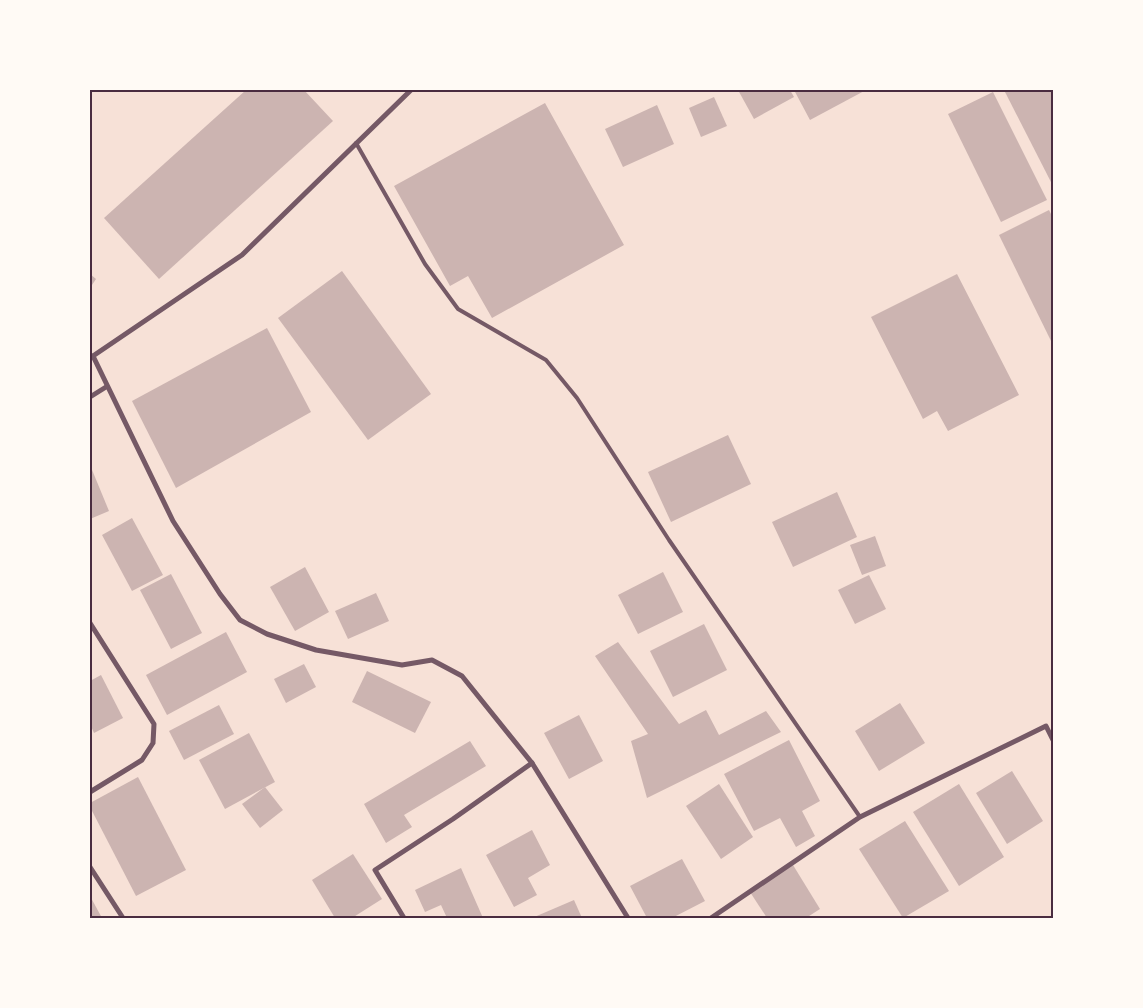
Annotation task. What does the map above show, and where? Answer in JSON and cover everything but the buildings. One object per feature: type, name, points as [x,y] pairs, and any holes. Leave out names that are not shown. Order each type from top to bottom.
[{"type":"street","points":[[411,90],[242,255],[91,357],[174,521],[220,594],[240,620],[267,634],[316,650],[402,665],[432,660],[462,676],[532,762],[628,918]]},
{"type":"street","points":[[90,397],[106,388]]},
{"type":"street","points":[[90,622],[154,724],[153,743],[142,760],[90,792]]},
{"type":"street","points":[[711,918],[860,816],[1046,726],[1053,740]]},
{"type":"street","points":[[404,918],[375,870],[453,819],[532,762]]},
{"type":"street","points":[[90,867],[123,918]]},
{"type":"lane","points":[[356,143],[425,264],[458,309],[546,360],[576,398],[668,540],[860,816]]}]
